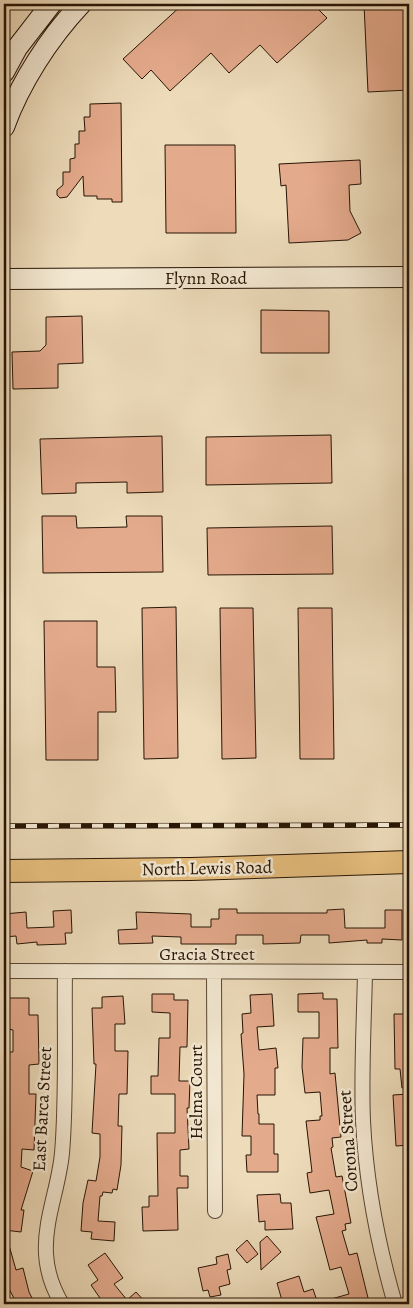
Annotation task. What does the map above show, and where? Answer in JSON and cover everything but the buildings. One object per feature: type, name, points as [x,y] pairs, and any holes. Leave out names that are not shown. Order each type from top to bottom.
[{"type":"main road","points":[[4,72],[17,48],[51,4]]},
{"type":"main road","points":[[4,128],[22,88],[40,57],[53,37],[81,4]]},
{"type":"main road","name":"Flynn Road","points":[[4,279],[409,277]]},
{"type":"main road","name":"North Lewis Road","points":[[4,871],[190,869],[409,862]]},
{"type":"street","name":"Gracia Street","points":[[4,971],[409,972]]},
{"type":"street","name":"East Barca Street","points":[[62,1304],[48,1268],[46,1244],[47,1228],[62,1153],[65,971]]},
{"type":"street","name":"Helma Court","points":[[214,973],[215,1211]]},
{"type":"street","name":"Corona Street","points":[[365,973],[363,1123],[370,1191],[395,1304]]},
{"type":"railway","points":[[4,826],[409,825]]}]
